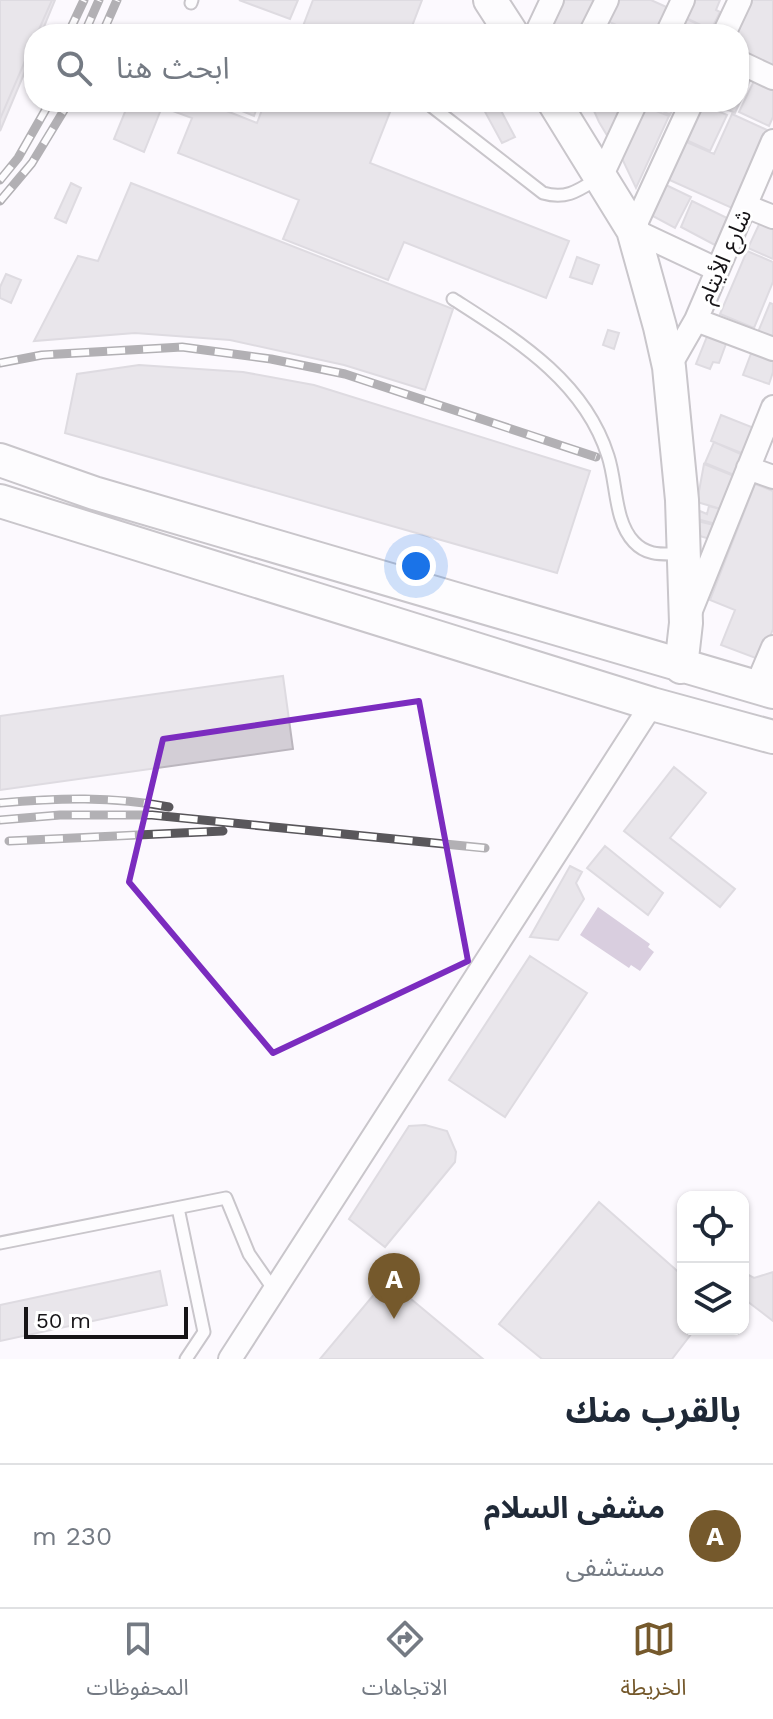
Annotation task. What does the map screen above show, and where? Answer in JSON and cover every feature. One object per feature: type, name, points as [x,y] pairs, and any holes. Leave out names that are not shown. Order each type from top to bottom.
[{"type":"main road","points":[[490,0],[506,24]]},
{"type":"main road","points":[[561,112],[633,230],[669,367],[682,500],[686,623],[681,667]]},
{"type":"main road","points":[[0,460],[94,493],[681,667],[765,689]]},
{"type":"main road","points":[[0,501],[652,704],[773,737]]},
{"type":"street","points":[[541,24],[552,0]]},
{"type":"street","points":[[595,24],[607,0]]},
{"type":"street","points":[[672,24],[683,0]]},
{"type":"street","points":[[729,24],[740,0]]},
{"type":"street","points":[[749,67],[773,78]]},
{"type":"street","points":[[601,177],[631,112]]},
{"type":"street","points":[[687,112],[633,230],[716,269]]},
{"type":"street","name":"شارع الأيتام","points":[[669,367],[696,320],[773,141]]},
{"type":"street","points":[[746,206],[773,217]]},
{"type":"street","points":[[696,320],[773,349]]},
{"type":"street","points":[[686,623],[773,407]]},
{"type":"street","points":[[748,468],[773,477]]},
{"type":"street","points":[[765,689],[773,647]]},
{"type":"street","points":[[230,1359],[652,704]]},
{"type":"lane","points":[[439,112],[543,193],[556,197],[568,196],[601,177]]},
{"type":"lane","points":[[453,299],[529,348],[566,383],[594,425],[608,454],[625,529],[634,542],[644,551],[656,554],[684,554]]},
{"type":"lane","points":[[0,1243],[226,1198],[249,1254],[274,1290]]},
{"type":"lane","points":[[178,1208],[204,1332],[186,1359]]},
{"type":"highlighted area","points":[[419,701],[468,961],[273,1053],[129,882],[163,739]]},
{"type":"shaded area","points":[[598,907],[650,944],[648,947],[654,952],[640,971],[631,965],[629,968],[580,935]]},
{"type":"building","points":[[0,0],[55,0],[45,24],[24,24],[24,74],[0,131]]},
{"type":"building","points":[[0,0],[52,0],[41,24],[24,24],[24,63],[0,119]]},
{"type":"building","points":[[239,0],[298,0],[290,19]]},
{"type":"building","points":[[313,0],[422,0],[413,24],[304,24]]},
{"type":"building","points":[[560,0],[598,0],[587,24],[551,24]]},
{"type":"building","points":[[614,0],[651,0],[673,10],[663,24],[614,24],[605,20]]},
{"type":"building","points":[[689,0],[720,0],[716,10],[720,12],[714,24],[699,24],[682,16]]},
{"type":"building","points":[[747,0],[773,0],[773,69],[749,58],[749,24],[736,24]]},
{"type":"building","points":[[682,17],[698,24],[679,24]]},
{"type":"building","points":[[754,81],[773,90],[773,117],[769,126],[739,112],[749,112],[749,91]]},
{"type":"building","points":[[125,112],[160,112],[144,152],[114,139]]},
{"type":"building","points":[[176,112],[229,112],[257,123],[261,112],[390,112],[370,163],[569,241],[546,298],[404,242],[388,280],[283,239],[299,200],[178,153],[192,118]]},
{"type":"building","points":[[485,112],[502,112],[515,137],[502,143]]},
{"type":"building","points":[[594,112],[618,112],[608,137]]},
{"type":"building","points":[[637,112],[659,112],[669,116],[636,188],[618,150]]},
{"type":"building","points":[[696,112],[727,115],[710,151],[684,139]]},
{"type":"building","points":[[732,114],[767,130],[732,208],[665,178],[682,140],[714,154]]},
{"type":"building","points":[[71,183],[81,188],[66,223],[55,218]]},
{"type":"building","points":[[131,183],[453,309],[425,390],[344,365],[230,340],[135,333],[34,341],[78,256],[98,261]]},
{"type":"building","points":[[666,185],[691,197],[675,228],[651,215]]},
{"type":"building","points":[[692,201],[727,218],[715,245],[681,227]]},
{"type":"building","points":[[762,218],[773,223],[773,259],[748,248]]},
{"type":"building","points":[[747,251],[773,262],[773,282],[754,328],[720,314]]},
{"type":"building","points":[[577,257],[599,265],[592,284],[570,277]]},
{"type":"building","points":[[6,274],[21,280],[11,303],[0,298],[0,287]]},
{"type":"building","points":[[770,303],[773,304],[773,338],[758,332]]},
{"type":"building","points":[[608,330],[619,333],[614,349],[603,345]]},
{"type":"building","points":[[708,334],[727,341],[719,363],[713,362],[710,369],[696,364]]},
{"type":"building","points":[[752,351],[773,359],[769,384],[743,375]]},
{"type":"building","points":[[139,365],[243,372],[314,385],[590,471],[557,573],[65,433],[77,374]]},
{"type":"building","points":[[721,415],[754,428],[744,454],[711,441]]},
{"type":"building","points":[[714,442],[743,455],[734,475],[705,463]]},
{"type":"building","points":[[704,464],[734,476],[721,509],[697,502]]},
{"type":"building","points":[[755,484],[773,491],[773,629],[761,660],[721,645],[735,610],[710,600]]},
{"type":"building","points":[[709,506],[720,509],[716,524],[697,519],[700,511],[707,514]]},
{"type":"building","points":[[697,521],[714,525],[710,539],[693,534]]},
{"type":"building","points":[[283,676],[293,749],[0,790],[0,716]]},
{"type":"building","points":[[674,767],[706,793],[670,838],[735,889],[720,907],[624,831]]},
{"type":"building","points":[[605,846],[663,893],[648,915],[587,868]]},
{"type":"building","points":[[570,866],[582,872],[576,883],[584,899],[558,940],[530,937]]},
{"type":"building","points":[[530,956],[587,993],[505,1117],[449,1080]]},
{"type":"building","points":[[425,1125],[447,1131],[456,1152],[455,1162],[385,1247],[349,1219],[409,1126]]},
{"type":"building","points":[[599,1202],[677,1271],[677,1335],[690,1335],[672,1359],[542,1359],[499,1324]]},
{"type":"building","points":[[160,1271],[167,1305],[0,1341],[0,1305]]},
{"type":"building","points":[[773,1272],[773,1321],[749,1303],[749,1275],[754,1278]]},
{"type":"building","points":[[387,1279],[483,1359],[320,1359]]},
{"type":"railway","points":[[73,24],[84,0]]},
{"type":"railway","points":[[88,24],[99,0]]},
{"type":"railway","points":[[106,24],[117,0]]},
{"type":"railway","points":[[0,180],[18,158],[44,112]]},
{"type":"railway","points":[[0,201],[32,163],[63,112]]},
{"type":"railway","points":[[0,363],[42,355],[182,347],[271,359],[345,374],[596,457]]},
{"type":"railway","points":[[0,803],[85,799],[169,807]]},
{"type":"railway","points":[[0,820],[60,815],[152,815],[485,848]]},
{"type":"railway","points":[[9,841],[223,831]]},
{"type":"place","name":"مشفى السلام","points":[[394,1319]]}]
